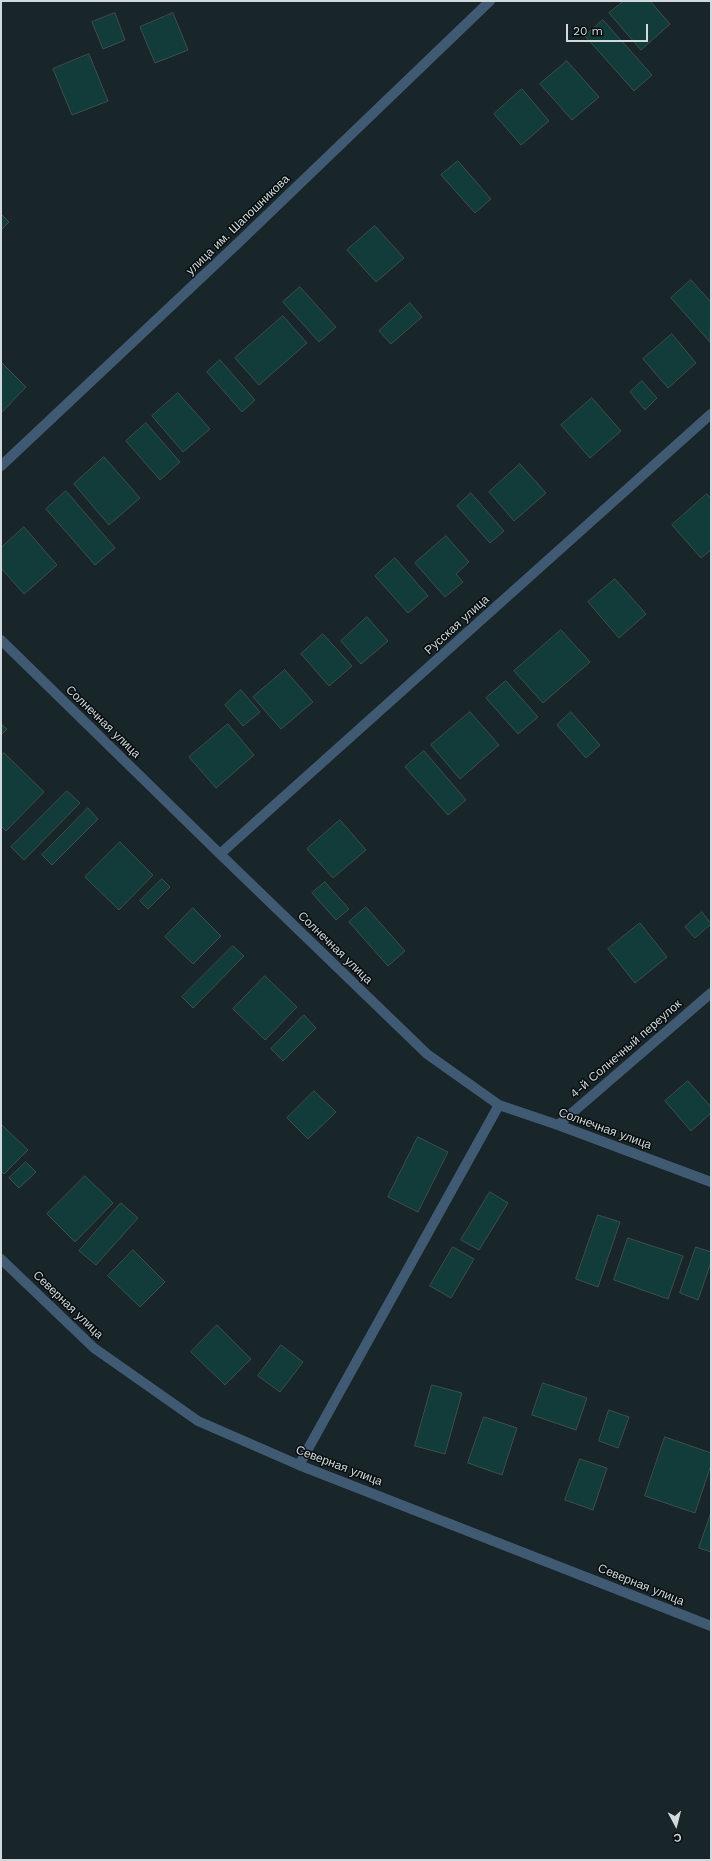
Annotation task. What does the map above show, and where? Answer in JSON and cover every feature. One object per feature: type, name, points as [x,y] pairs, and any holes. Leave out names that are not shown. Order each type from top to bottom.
[{"type":"street","name":"улица им. Шапошникова","points":[[1,466],[243,238],[490,1]]},
{"type":"street","name":"Русская улица","points":[[220,854],[711,414]]},
{"type":"street","name":"Солнечная улица","points":[[1,640],[427,1054],[499,1105],[558,1125],[711,1182]]},
{"type":"street","name":"4-й Солнечный переулок","points":[[558,1125],[711,993]]},
{"type":"street","points":[[299,1465],[499,1105]]},
{"type":"street","name":"Северная улица","points":[[1,1259],[94,1348],[198,1421],[299,1465],[711,1626]]},
{"type":"building","points":[[624,1],[650,1],[670,24],[641,50],[609,13]]},
{"type":"building","points":[[115,13],[125,40],[103,49],[92,22]]},
{"type":"building","points":[[173,13],[188,50],[155,63],[140,27]]},
{"type":"building","points":[[603,20],[652,75],[634,91],[585,36]]},
{"type":"building","points":[[89,54],[108,101],[72,115],[53,69]]},
{"type":"building","points":[[567,61],[599,97],[572,120],[540,84]]},
{"type":"building","points":[[522,89],[549,121],[521,145],[494,114]]},
{"type":"building","points":[[458,161],[491,199],[475,213],[441,175]]},
{"type":"building","points":[[1,214],[9,222],[1,230]]},
{"type":"building","points":[[375,226],[404,258],[376,282],[347,250]]},
{"type":"building","points":[[691,280],[711,302],[710,342],[671,298]]},
{"type":"building","points":[[300,287],[336,327],[319,342],[283,302]]},
{"type":"building","points":[[410,303],[422,317],[391,344],[379,331]]},
{"type":"building","points":[[283,316],[307,343],[259,385],[235,358]]},
{"type":"building","points":[[672,334],[696,363],[668,388],[643,359]]},
{"type":"building","points":[[220,360],[255,400],[242,412],[207,372]]},
{"type":"building","points":[[1,362],[26,387],[1,413]]},
{"type":"building","points":[[642,381],[657,398],[645,410],[630,392]]},
{"type":"building","points":[[178,393],[210,429],[183,452],[152,416]]},
{"type":"building","points":[[592,398],[621,431],[590,458],[561,425]]},
{"type":"building","points":[[146,423],[180,462],[160,480],[126,441]]},
{"type":"building","points":[[104,457],[140,498],[109,525],[74,484]]},
{"type":"building","points":[[520,464],[546,493],[514,521],[489,492]]},
{"type":"building","points":[[66,491],[115,548],[95,565],[46,509]]},
{"type":"building","points":[[471,493],[504,531],[490,543],[457,506]]},
{"type":"building","points":[[707,494],[711,499],[711,550],[701,558],[672,525]]},
{"type":"building","points":[[24,527],[57,565],[24,594],[1,568],[1,548]]},
{"type":"building","points":[[446,536],[469,562],[456,574],[463,582],[445,597],[415,563]]},
{"type":"building","points":[[395,558],[428,596],[408,613],[375,576]]},
{"type":"building","points":[[615,579],[646,614],[619,638],[588,602]]},
{"type":"building","points":[[367,617],[388,641],[361,664],[341,641]]},
{"type":"building","points":[[561,630],[590,662],[543,703],[514,671]]},
{"type":"building","points":[[323,634],[352,666],[329,686],[301,654]]},
{"type":"building","points":[[285,670],[313,702],[281,729],[253,697]]},
{"type":"building","points":[[506,681],[538,717],[518,734],[486,698]]},
{"type":"building","points":[[241,690],[260,712],[243,726],[225,705]]},
{"type":"building","points":[[470,712],[499,745],[460,779],[431,745]]},
{"type":"building","points":[[571,712],[600,745],[586,758],[557,725]]},
{"type":"building","points":[[1,724],[7,729],[1,735]]},
{"type":"building","points":[[228,724],[254,755],[216,788],[189,757]]},
{"type":"building","points":[[424,751],[466,800],[448,815],[405,767]]},
{"type":"building","points":[[4,753],[44,792],[6,831],[1,826],[1,756]]},
{"type":"building","points":[[67,791],[80,803],[24,860],[11,847]]},
{"type":"building","points":[[88,808],[98,819],[52,865],[42,855]]},
{"type":"building","points":[[340,820],[366,850],[333,878],[307,849]]},
{"type":"building","points":[[120,842],[153,875],[119,910],[85,877]]},
{"type":"building","points":[[162,879],[170,887],[148,909],[140,901]]},
{"type":"building","points":[[325,882],[349,909],[336,920],[312,893]]},
{"type":"building","points":[[366,907],[405,951],[388,966],[349,922]]},
{"type":"building","points":[[193,908],[221,936],[193,964],[165,937]]},
{"type":"building","points":[[702,912],[711,924],[695,938],[685,927]]},
{"type":"building","points":[[640,923],[667,957],[635,983],[608,949]]},
{"type":"building","points":[[233,946],[244,956],[193,1008],[182,997]]},
{"type":"building","points":[[265,976],[297,1007],[265,1040],[233,1009]]},
{"type":"building","points":[[304,1015],[316,1028],[283,1061],[271,1049]]},
{"type":"building","points":[[688,1081],[711,1107],[711,1113],[691,1131],[665,1101]]},
{"type":"building","points":[[314,1091],[336,1112],[308,1139],[287,1118]]},
{"type":"building","points":[[1,1124],[28,1150],[4,1174],[1,1171]]},
{"type":"building","points":[[418,1137],[448,1152],[418,1212],[388,1197]]},
{"type":"building","points":[[26,1162],[36,1172],[19,1188],[9,1178]]},
{"type":"building","points":[[85,1176],[113,1203],[75,1242],[47,1214]]},
{"type":"building","points":[[490,1192],[508,1203],[479,1250],[461,1240]]},
{"type":"building","points":[[121,1203],[138,1218],[96,1265],[79,1251]]},
{"type":"building","points":[[598,1215],[620,1222],[598,1287],[576,1279]]},
{"type":"building","points":[[628,1238],[683,1256],[668,1299],[614,1280]]},
{"type":"building","points":[[453,1247],[474,1259],[451,1298],[430,1286]]},
{"type":"building","points":[[696,1247],[711,1252],[711,1262],[698,1300],[680,1293]]},
{"type":"building","points":[[133,1250],[165,1282],[140,1307],[108,1276]]},
{"type":"building","points":[[217,1325],[251,1359],[225,1385],[191,1352]]},
{"type":"building","points":[[281,1345],[303,1362],[280,1392],[258,1376]]},
{"type":"building","points":[[543,1383],[587,1398],[576,1430],[532,1415]]},
{"type":"building","points":[[432,1385],[462,1393],[445,1454],[415,1446]]},
{"type":"building","points":[[609,1410],[629,1417],[618,1448],[599,1441]]},
{"type":"building","points":[[484,1417],[517,1428],[502,1475],[468,1463]]},
{"type":"building","points":[[665,1437],[711,1453],[711,1465],[695,1513],[645,1496]]},
{"type":"building","points":[[580,1459],[607,1468],[593,1510],[565,1500]]},
{"type":"building","points":[[711,1513],[711,1552],[699,1548]]}]
